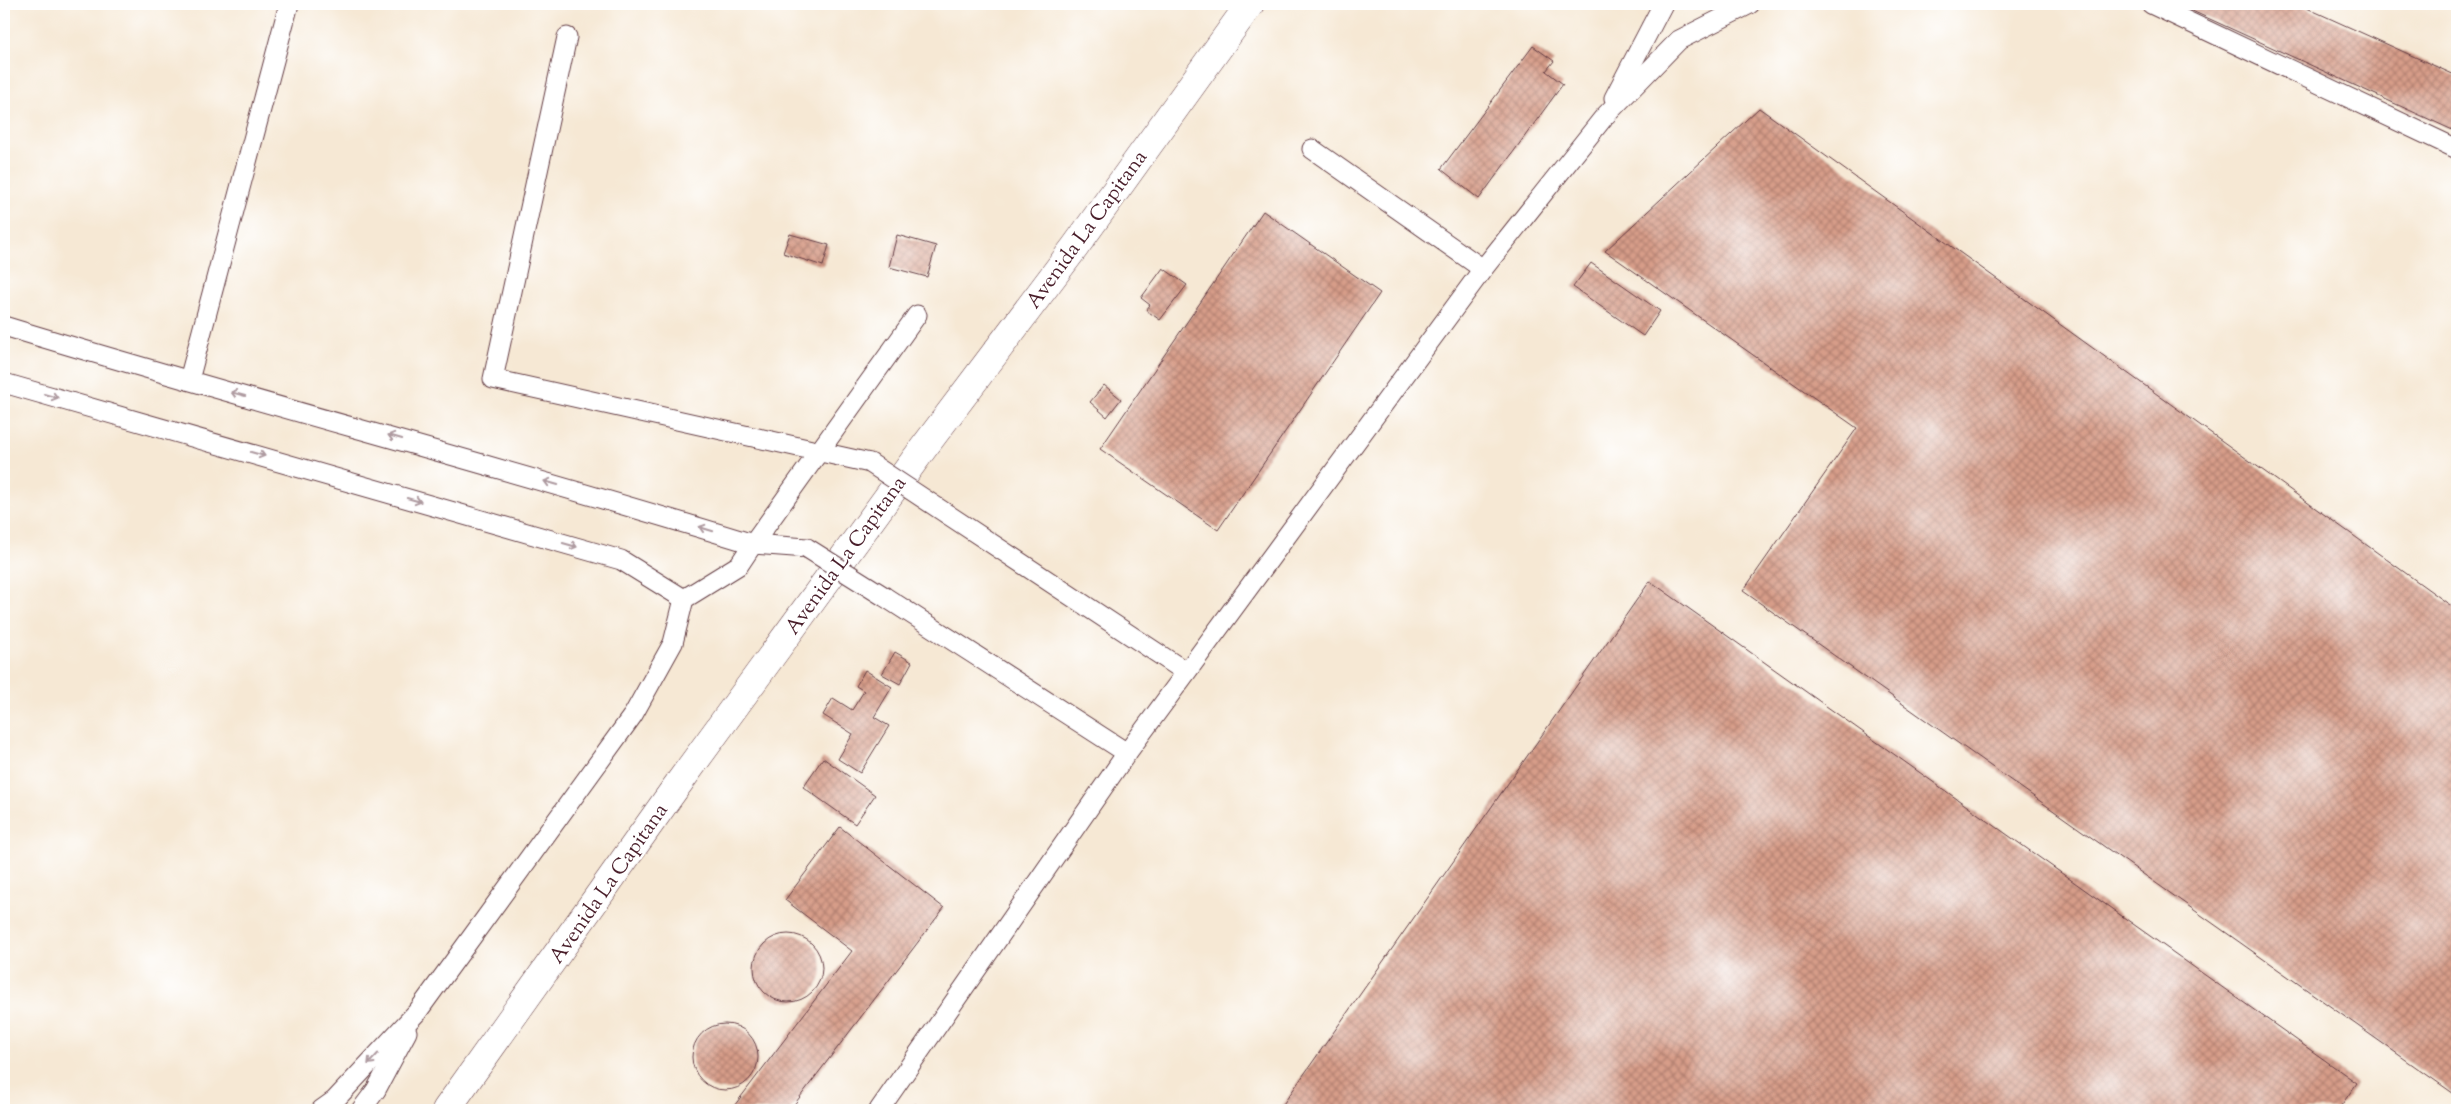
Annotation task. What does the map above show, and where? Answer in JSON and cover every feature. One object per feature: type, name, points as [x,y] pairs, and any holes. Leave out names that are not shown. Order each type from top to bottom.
[{"type":"street","name":"Avenida La Capitana","points":[[446,1110],[693,763],[922,450],[1075,247],[1250,4]]},
{"type":"lane","points":[[188,380],[289,4]]},
{"type":"lane","points":[[1604,117],[1663,4]]},
{"type":"lane","points":[[879,1110],[1127,753],[1483,268],[1604,117],[1679,40],[1750,4]]},
{"type":"lane","points":[[2151,4],[2457,149]]},
{"type":"lane","points":[[567,37],[492,379],[870,463],[1186,672]]},
{"type":"lane","points":[[1312,149],[1483,268]]},
{"type":"lane","points":[[321,1110],[335,1100],[418,1011],[633,715],[673,643],[684,599],[738,565],[917,315]]},
{"type":"lane","points":[[4,326],[188,380],[390,436],[753,544],[807,548],[1127,753]]},
{"type":"lane","points":[[4,383],[621,560],[684,599]]},
{"type":"lane","points":[[361,1110],[376,1090],[418,1011]]},
{"type":"building","points":[[2177,4],[2298,4],[2457,76],[2457,132]]},
{"type":"building","points":[[1533,46],[1554,61],[1546,71],[1563,84],[1479,199],[1441,169]]},
{"type":"building","points":[[1759,108],[2457,610],[2457,1096],[1743,591],[1857,428],[1605,251]]},
{"type":"building","points":[[1263,211],[1380,293],[1218,530],[1100,449]]},
{"type":"building","points":[[790,234],[829,245],[823,266],[783,253]]},
{"type":"building","points":[[897,235],[936,246],[927,277],[889,267]]},
{"type":"building","points":[[1591,263],[1660,311],[1643,336],[1573,287]]},
{"type":"building","points":[[1163,268],[1187,285],[1160,320],[1146,310],[1150,305],[1141,298]]},
{"type":"building","points":[[1104,385],[1121,399],[1107,417],[1090,402]]},
{"type":"building","points":[[1650,581],[2357,1083],[2338,1110],[1279,1110]]},
{"type":"building","points":[[895,652],[912,662],[900,684],[882,674]]},
{"type":"building","points":[[865,670],[892,687],[874,717],[889,726],[860,773],[838,759],[853,734],[823,715],[833,698],[852,710],[864,691],[856,686]]},
{"type":"building","points":[[823,758],[875,795],[855,824],[803,787]]},
{"type":"building","points":[[840,827],[944,908],[790,1110],[731,1110],[852,951],[785,900]]},
{"type":"building","points":[[788,934],[801,937],[812,944],[819,955],[822,968],[819,981],[812,992],[801,999],[788,1002],[775,999],[764,992],[757,981],[754,968],[757,955],[764,944],[775,937]]},
{"type":"building","points":[[725,1024],[738,1027],[748,1034],[755,1044],[758,1057],[755,1070],[748,1080],[738,1087],[725,1090],[712,1087],[702,1080],[695,1070],[692,1057],[695,1044],[702,1034],[712,1027]]},
{"type":"building","points":[[915,1104],[925,1110],[911,1110]]}]
